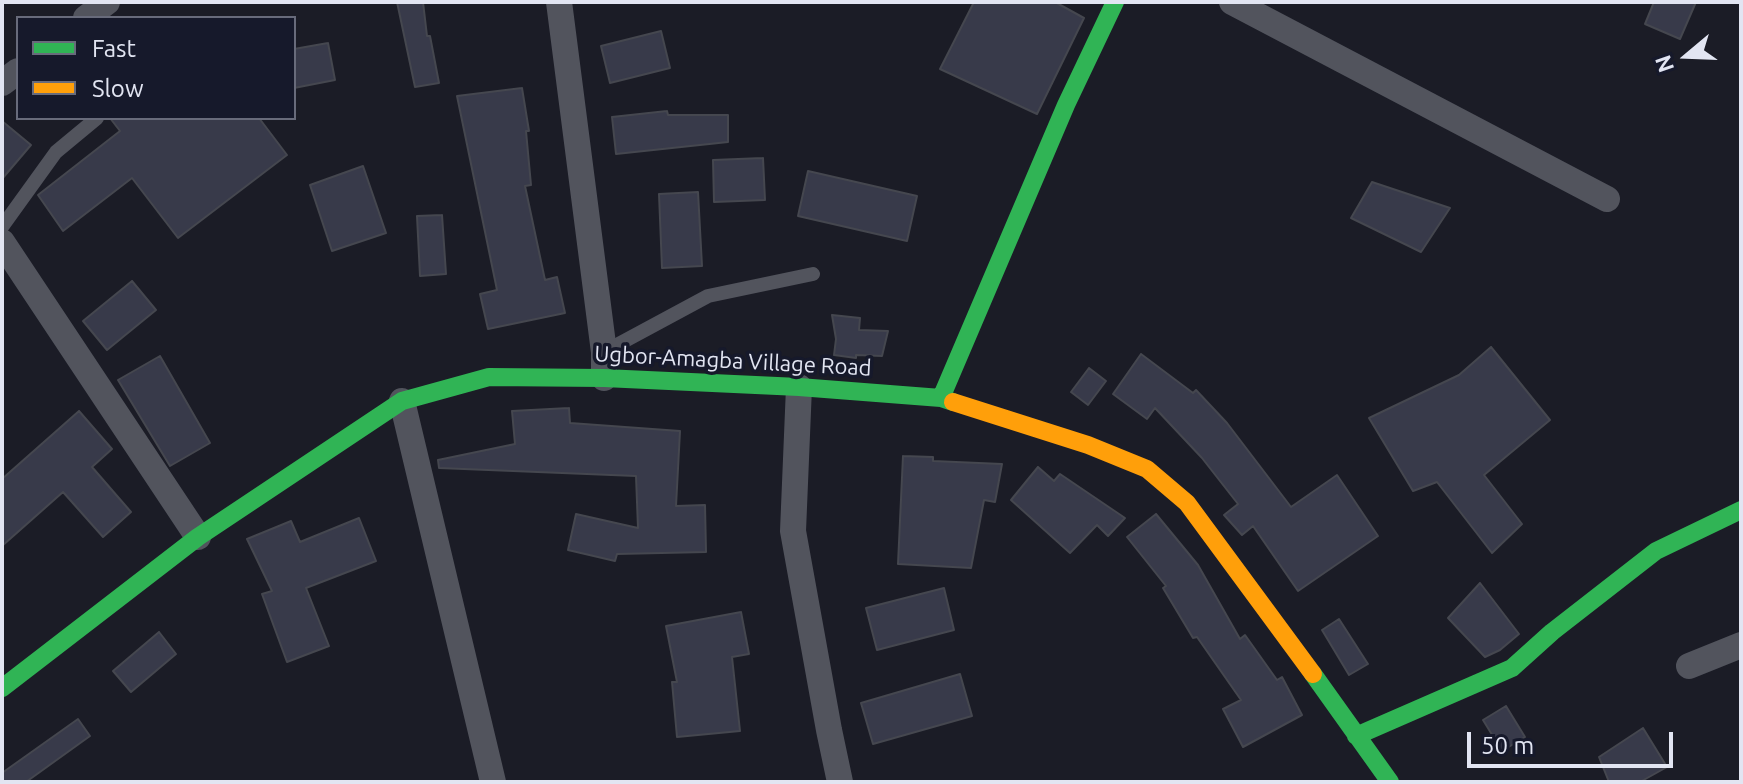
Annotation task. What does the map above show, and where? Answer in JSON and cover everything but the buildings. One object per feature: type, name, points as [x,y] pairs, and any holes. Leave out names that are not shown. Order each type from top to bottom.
[{"type":"street","points":[[89,16],[107,2]]},
{"type":"street","points":[[559,2],[604,365]]},
{"type":"street","points":[[941,398],[1066,105],[1115,2]]},
{"type":"street","points":[[1232,2],[1607,199]]},
{"type":"street","points":[[2,242],[198,537]]},
{"type":"street","name":"Ugbor-Amagba Village Road","points":[[2,688],[198,537],[402,401],[489,377],[604,365],[799,387],[941,398],[1088,445],[1147,469],[1187,503],[1390,782]]},
{"type":"street","points":[[799,387],[793,531],[840,782]]},
{"type":"street","points":[[402,401],[493,782]]},
{"type":"street","points":[[1356,736],[1512,668],[1552,632],[1656,551],[1736,519]]},
{"type":"street","points":[[1689,666],[1741,645]]},
{"type":"lane","points":[[2,227],[56,152],[95,120]]},
{"type":"lane","points":[[604,365],[708,296],[813,274]]},
{"type":"traffic: fast","points":[[941,398],[1066,105],[1115,2]]},
{"type":"traffic: fast","points":[[2,688],[198,537],[402,401],[489,377],[604,378],[799,387],[941,398],[953,402]]},
{"type":"traffic: fast","points":[[1356,736],[1512,668],[1552,632],[1656,551],[1741,510]]},
{"type":"traffic: fast","points":[[1313,674],[1390,782]]},
{"type":"traffic: slow","points":[[953,402],[1088,445],[1147,469],[1187,503],[1313,674]]}]
